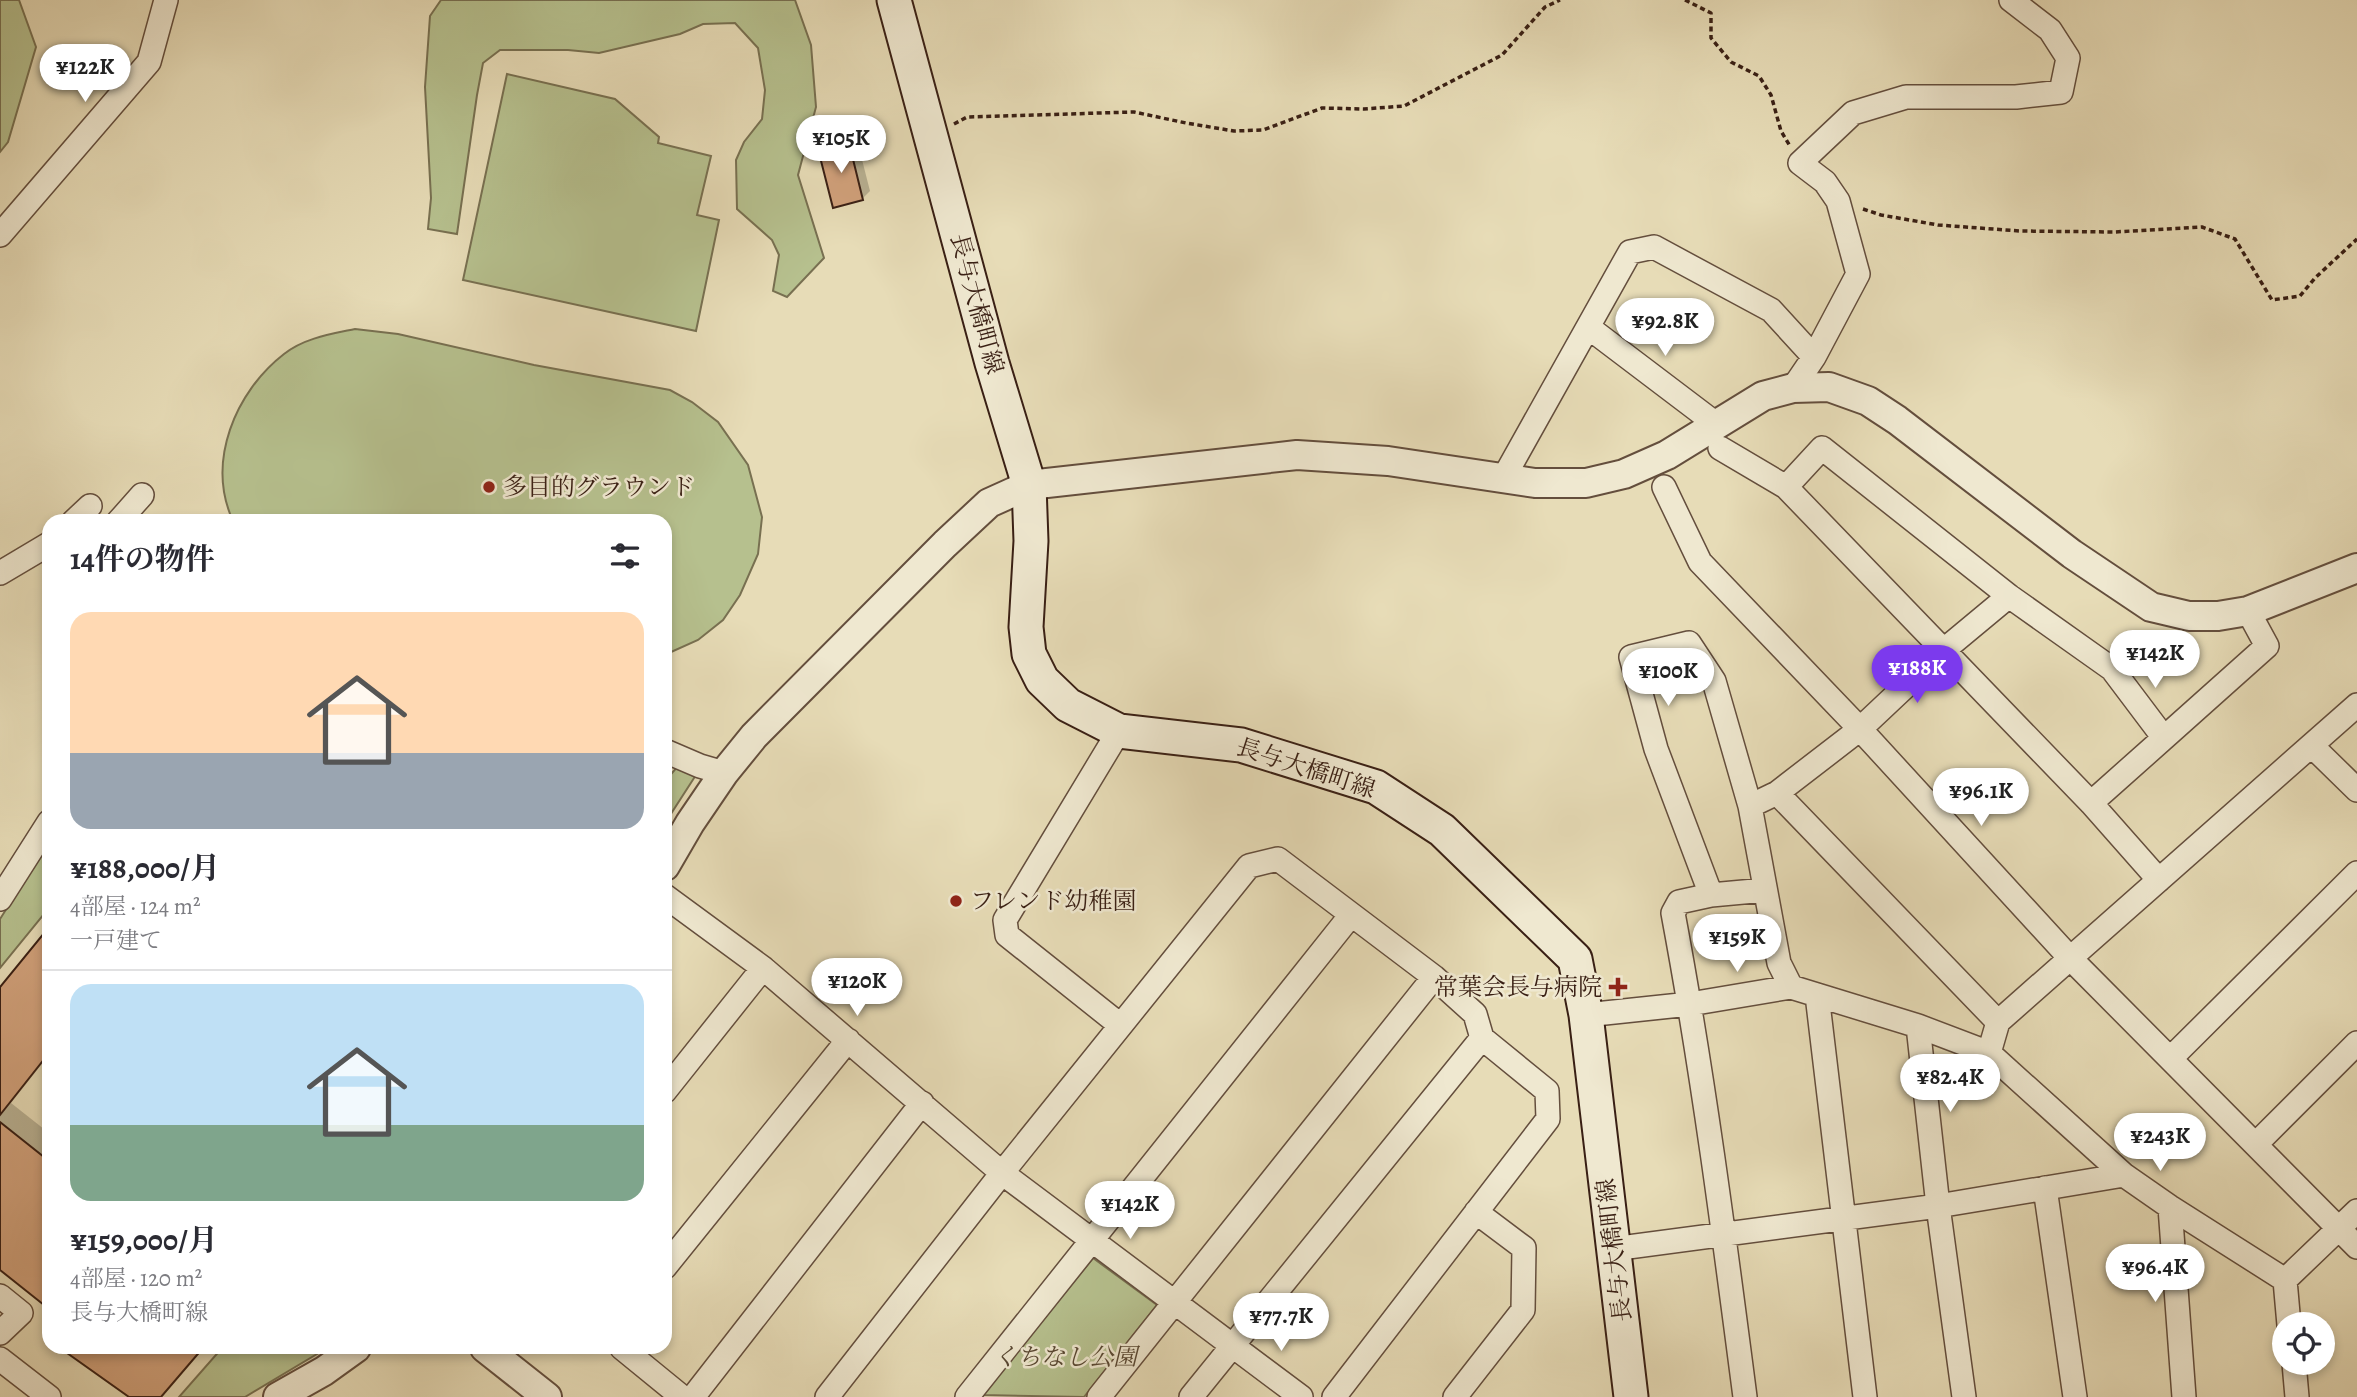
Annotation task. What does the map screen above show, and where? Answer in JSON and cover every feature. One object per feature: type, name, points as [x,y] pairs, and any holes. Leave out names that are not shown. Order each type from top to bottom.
[{"type":"main road","name":"長与大橋町線","points":[[894,0],[992,363],[1029,485],[1031,541],[1026,627],[1029,654],[1042,680],[1068,705],[1119,732],[1241,745],[1376,788],[1442,830],[1574,959],[1586,1016],[1631,1397]]},
{"type":"street","points":[[0,235],[149,62],[166,0]]},
{"type":"street","points":[[1793,388],[1814,357],[1858,274],[1838,201],[1825,182],[1800,163],[1853,113],[1906,97],[2016,97],[2061,92],[2068,58],[2050,30],[2011,0]]},
{"type":"street","points":[[1504,477],[1630,252],[1654,247],[1771,310],[1814,357]]},
{"type":"street","points":[[1588,327],[1718,436],[1786,487],[2091,803],[2159,880]]},
{"type":"street","points":[[672,854],[723,773],[754,736],[989,503],[1029,485],[1297,455],[1388,461],[1535,483],[1586,483],[1625,474],[1718,436],[1763,396],[1793,388],[1829,387],[1868,401],[1938,450],[2072,554],[2151,607],[2189,616],[2248,611],[2357,568]]},
{"type":"street","points":[[1786,487],[1822,448],[2010,596],[2112,669],[2164,738]]},
{"type":"street","points":[[1664,487],[1700,562],[1860,729],[2070,958],[2357,1247]]},
{"type":"street","points":[[125,514],[142,495]]},
{"type":"street","points":[[0,573],[42,548]]},
{"type":"street","points":[[1750,806],[1777,793],[1860,729],[1944,650],[2010,596]]},
{"type":"street","points":[[2091,803],[2267,646],[2248,611]]},
{"type":"street","points":[[1712,895],[1656,749],[1631,657],[1689,643],[1714,681],[1750,806],[1779,963],[1791,987]]},
{"type":"street","points":[[1989,1053],[1998,1022],[2357,705]]},
{"type":"street","points":[[1119,732],[1005,920],[1007,935],[1120,1025]]},
{"type":"street","points":[[2312,746],[2357,790]]},
{"type":"street","points":[[672,754],[723,773]]},
{"type":"street","points":[[1777,793],[1998,1022]]},
{"type":"street","points":[[0,899],[42,833]]},
{"type":"street","points":[[827,1397],[1002,1173],[1249,866],[1278,859],[1434,977],[1475,1014],[1482,1038],[1547,1091],[1548,1119],[1334,1397]]},
{"type":"street","points":[[2171,1058],[2357,873]]},
{"type":"street","points":[[1745,1397],[1690,1004],[1673,913],[1679,902],[1712,895],[1765,890]]},
{"type":"street","points":[[672,901],[763,968],[1002,1173],[1301,1397]]},
{"type":"street","points":[[967,1397],[1351,915]]},
{"type":"street","points":[[672,1082],[763,968]]},
{"type":"street","points":[[1099,1397],[1434,977]]},
{"type":"street","points":[[1586,1016],[1690,1004],[1791,987],[1918,1026],[1989,1053],[2124,1175],[2285,1280]]},
{"type":"street","points":[[1816,995],[1865,1397]]},
{"type":"street","points":[[1918,1026],[1938,1206],[1964,1397]]},
{"type":"street","points":[[1191,1397],[1482,1038]]},
{"type":"street","points":[[672,1258],[848,1040]]},
{"type":"street","points":[[2256,1144],[2357,1043]]},
{"type":"street","points":[[693,1397],[922,1102]]},
{"type":"street","points":[[1613,1249],[1938,1206],[2124,1175]]},
{"type":"street","points":[[2045,1188],[2075,1397]]},
{"type":"street","points":[[2170,1207],[2183,1397]]},
{"type":"street","points":[[2285,1280],[2357,1210]]},
{"type":"street","points":[[1455,1397],[1523,1310],[1524,1248],[1476,1212]]},
{"type":"street","points":[[2285,1280],[2288,1312]]},
{"type":"street","points":[[0,1296],[21,1313],[0,1333]]},
{"type":"street","points":[[278,1397],[348,1354]]},
{"type":"street","points":[[493,1354],[547,1397]]},
{"type":"street","points":[[629,1354],[682,1397]]},
{"type":"street","points":[[0,1359],[49,1397]]},
{"type":"street","points":[[2295,1375],[2297,1397]]},
{"type":"path","points":[[932,136],[967,117],[1134,112],[1234,131],[1263,130],[1322,108],[1404,106],[1502,55],[1545,8],[1560,0]]},
{"type":"path","points":[[1685,0],[1711,13],[1711,38],[1731,62],[1759,76],[1771,95],[1781,131],[1800,163]]},
{"type":"path","points":[[1838,201],[1881,215],[1938,225],[2020,232],[2114,232],[2202,227],[2235,239],[2272,300],[2300,296],[2315,278],[2357,239]]},
{"type":"green space","points":[[0,0],[19,0],[36,47],[8,142],[0,152]]},
{"type":"green space","points":[[441,0],[795,0],[811,45],[816,107],[798,175],[824,258],[787,297],[773,291],[779,255],[772,240],[737,209],[736,160],[744,142],[762,119],[765,90],[758,48],[735,23],[703,24],[680,34],[599,53],[500,50],[483,63],[457,234],[428,229],[431,198],[425,87],[430,16]]},
{"type":"green space","points":[[507,74],[615,99],[659,137],[658,143],[711,156],[697,215],[719,220],[696,331],[463,280]]},
{"type":"green space","name":"多目的グラウンド","points":[[355,329],[398,334],[534,365],[670,390],[692,402],[718,422],[748,465],[762,517],[758,554],[740,595],[723,620],[698,640],[672,652],[672,514],[231,514],[225,498],[224,452],[239,408],[267,370],[284,354],[318,337]]},
{"type":"green space","points":[[678,766],[696,775],[672,812],[672,773]]},
{"type":"green space","points":[[42,853],[42,917],[0,968],[0,919]]},
{"type":"green space","name":"くちなし公園","points":[[1093,1258],[1157,1305],[1084,1397],[982,1395]]},
{"type":"green space","points":[[217,1354],[317,1354],[245,1397],[179,1397]]},
{"type":"building","points":[[841,140],[843,149],[850,147],[863,200],[833,208],[819,153],[826,151],[824,145]]},
{"type":"building","points":[[42,936],[42,1062],[0,1115],[0,987]]},
{"type":"building","points":[[0,1122],[42,1155],[42,1303],[0,1270]]},
{"type":"building","points":[[68,1354],[198,1354],[161,1397],[129,1397]]},
{"type":"place","name":"多目的グラウンド","points":[[489,487]]},
{"type":"place","name":"フレンド幼稚園","points":[[956,901]]},
{"type":"place","name":"常葉会長与病院","points":[[1618,987]]}]
